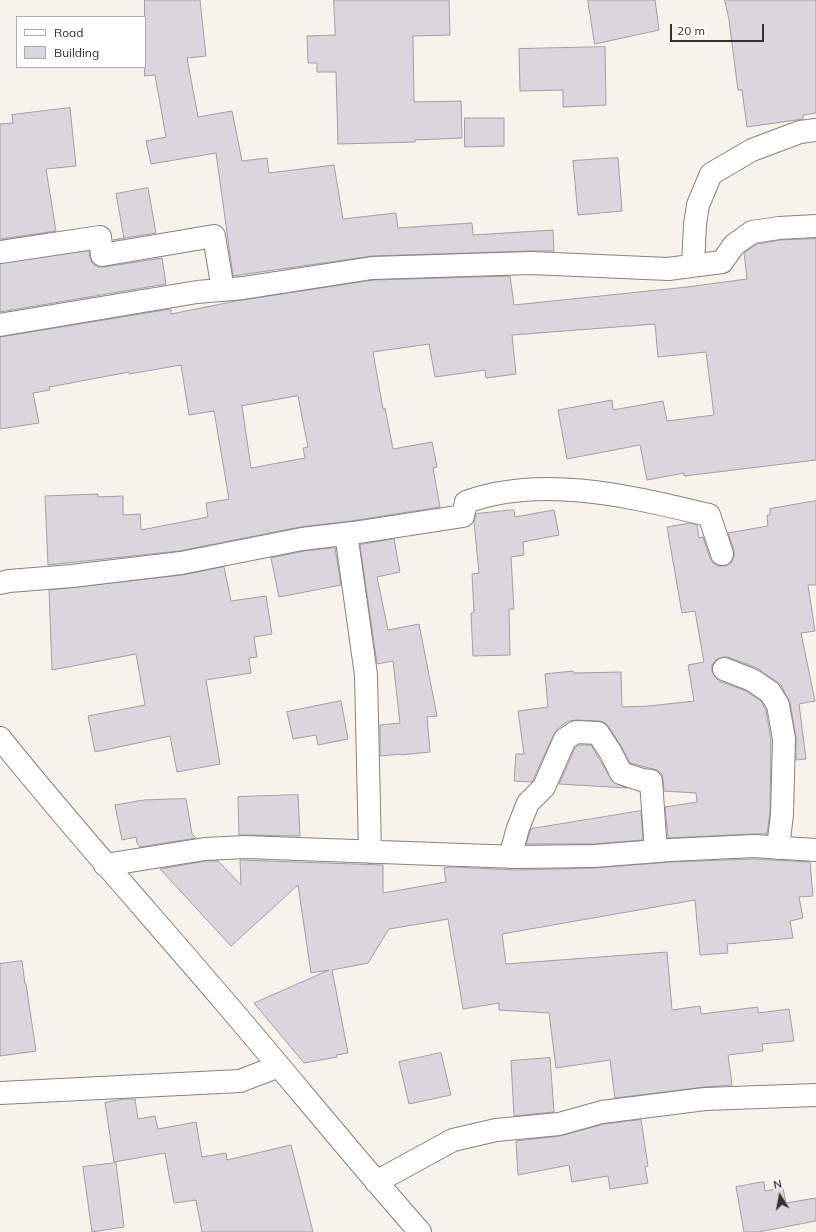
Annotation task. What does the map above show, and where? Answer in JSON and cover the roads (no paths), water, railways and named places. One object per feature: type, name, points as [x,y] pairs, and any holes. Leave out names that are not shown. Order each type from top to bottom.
[{"type":"street","points":[[693,266],[695,224],[698,206],[711,174],[752,150],[800,132],[816,130]]},
{"type":"street","points":[[0,325],[197,292],[243,288],[372,268],[531,263],[668,269],[693,266],[722,262],[734,244],[752,232],[779,228],[816,226]]},
{"type":"street","points":[[0,252],[100,237],[102,255],[214,236],[223,290]]},
{"type":"street","points":[[0,583],[181,563],[302,539],[353,533],[463,516],[466,502],[482,496],[534,489],[560,488],[600,493],[709,514],[722,554]]},
{"type":"street","points":[[353,533],[348,540],[366,675],[370,852]]},
{"type":"street","points":[[724,669],[752,680],[770,692],[778,704],[784,739],[782,814],[778,848]]},
{"type":"street","points":[[510,857],[518,828],[528,803],[544,786],[565,739],[576,732],[598,733],[611,753],[621,773],[642,780],[651,780],[656,851]]},
{"type":"street","points":[[0,738],[36,784],[280,1066],[376,1182],[420,1232]]},
{"type":"street","points":[[105,865],[205,849],[245,847],[510,857],[594,856],[754,846],[816,850]]},
{"type":"street","points":[[0,1093],[240,1081],[280,1066]]},
{"type":"street","points":[[376,1182],[453,1140],[496,1130],[559,1124],[602,1112],[705,1099],[816,1095]]}]
